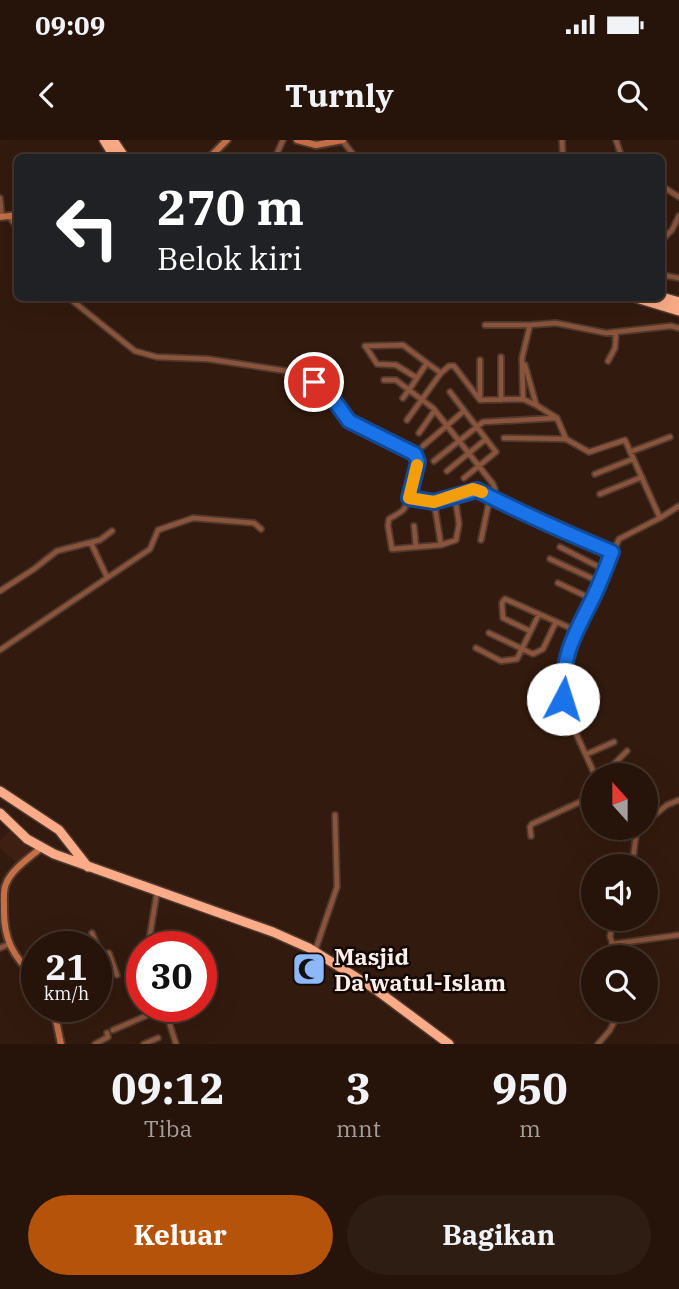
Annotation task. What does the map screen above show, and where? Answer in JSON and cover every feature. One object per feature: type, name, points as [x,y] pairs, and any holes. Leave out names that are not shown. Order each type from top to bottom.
[{"type":"highway","points":[[646,301],[679,311]]},
{"type":"highway","points":[[0,792],[60,831],[88,867]]},
{"type":"highway","points":[[0,813],[12,827],[41,848],[273,932],[315,952],[375,989],[449,1044]]},
{"type":"street","points":[[213,154],[227,140]]},
{"type":"street","points":[[297,140],[316,145],[342,140],[353,154]]},
{"type":"street","points":[[0,198],[4,217]]},
{"type":"street","points":[[665,237],[679,216]]},
{"type":"street","points":[[73,301],[135,351],[157,357],[208,359],[287,371],[314,382],[328,392],[349,421],[415,454],[418,462],[409,498],[402,510],[389,518],[390,544],[394,550],[450,544],[458,535],[455,497]]},
{"type":"street","points":[[485,325],[556,323],[606,333],[671,326],[679,328]]},
{"type":"street","points":[[523,400],[522,358],[530,325]]},
{"type":"street","points":[[608,360],[615,348],[616,332]]},
{"type":"street","points":[[417,378],[397,365],[377,364],[365,346],[405,346],[441,373]]},
{"type":"street","points":[[501,357],[501,400]]},
{"type":"street","points":[[522,358],[536,405]]},
{"type":"street","points":[[480,360],[480,400]]},
{"type":"street","points":[[403,398],[427,363]]},
{"type":"street","points":[[407,420],[449,366],[454,366],[480,400]]},
{"type":"street","points":[[384,380],[396,380],[435,410],[495,487],[481,540]]},
{"type":"street","points":[[450,392],[496,452],[464,478]]},
{"type":"street","points":[[480,400],[523,400],[536,405],[556,418],[566,439]]},
{"type":"street","points":[[419,433],[435,410]]},
{"type":"street","points":[[423,446],[464,411]]},
{"type":"street","points":[[434,461],[476,425],[490,421],[556,418]]},
{"type":"street","points":[[630,452],[670,437]]},
{"type":"street","points":[[504,438],[566,439],[591,453],[623,440],[660,518]]},
{"type":"street","points":[[447,471],[486,439]]},
{"type":"street","points":[[595,474],[633,459]]},
{"type":"street","points":[[600,494],[642,477]]},
{"type":"street","points":[[409,498],[434,502],[473,489],[612,552]]},
{"type":"street","points":[[434,502],[441,545]]},
{"type":"street","points":[[590,763],[569,719],[562,688],[565,664],[575,630],[612,552],[623,535],[679,506]]},
{"type":"street","points":[[0,650],[151,547],[158,530],[193,518],[254,523],[261,529]]},
{"type":"street","points":[[414,526],[416,547]]},
{"type":"street","points":[[0,591],[57,551],[100,540],[112,531]]},
{"type":"street","points":[[91,542],[107,577]]},
{"type":"street","points":[[560,547],[605,570]]},
{"type":"street","points":[[550,559],[600,582]]},
{"type":"street","points":[[558,583],[592,599]]},
{"type":"street","points":[[530,631],[503,618],[503,601],[509,600],[575,630]]},
{"type":"street","points":[[476,648],[505,662],[517,659],[539,614]]},
{"type":"street","points":[[489,633],[533,654],[540,652],[556,622]]},
{"type":"street","points":[[552,729],[569,719]]},
{"type":"street","points":[[587,754],[614,741]]},
{"type":"street","points":[[615,763],[627,751]]},
{"type":"street","points":[[658,812],[679,800]]},
{"type":"street","points":[[531,836],[532,824],[581,802]]},
{"type":"street","points":[[315,952],[337,887],[335,816]]},
{"type":"street","points":[[21,963],[9,944],[4,926],[3,888],[10,877],[41,848]]},
{"type":"street","points":[[151,931],[157,891]]},
{"type":"street","points":[[610,931],[612,944],[679,935]]},
{"type":"street","points":[[0,948],[9,944]]},
{"type":"street","points":[[112,961],[117,975]]},
{"type":"street","points":[[56,1022],[61,1044]]},
{"type":"street","points":[[95,1044],[108,1037],[110,1031],[131,1022]]},
{"type":"street","points":[[598,1044],[614,1022]]},
{"type":"street","points":[[170,1025],[176,1044]]},
{"type":"street","points":[[144,1044],[158,1038]]},
{"type":"shaded area","points":[[10,831],[32,851],[19,865],[0,848],[0,841]]},
{"type":"slow traffic","points":[[417,465],[409,498],[434,502],[473,489],[482,492]]},
{"type":"place","name":"Masjid Da'watul-Islam","points":[[309,969]]},
{"type":"route","points":[[314,382],[328,392],[349,421],[415,454],[418,462],[409,498],[434,502],[477,490],[515,510],[612,552],[569,648],[563,678],[563,699]]}]
